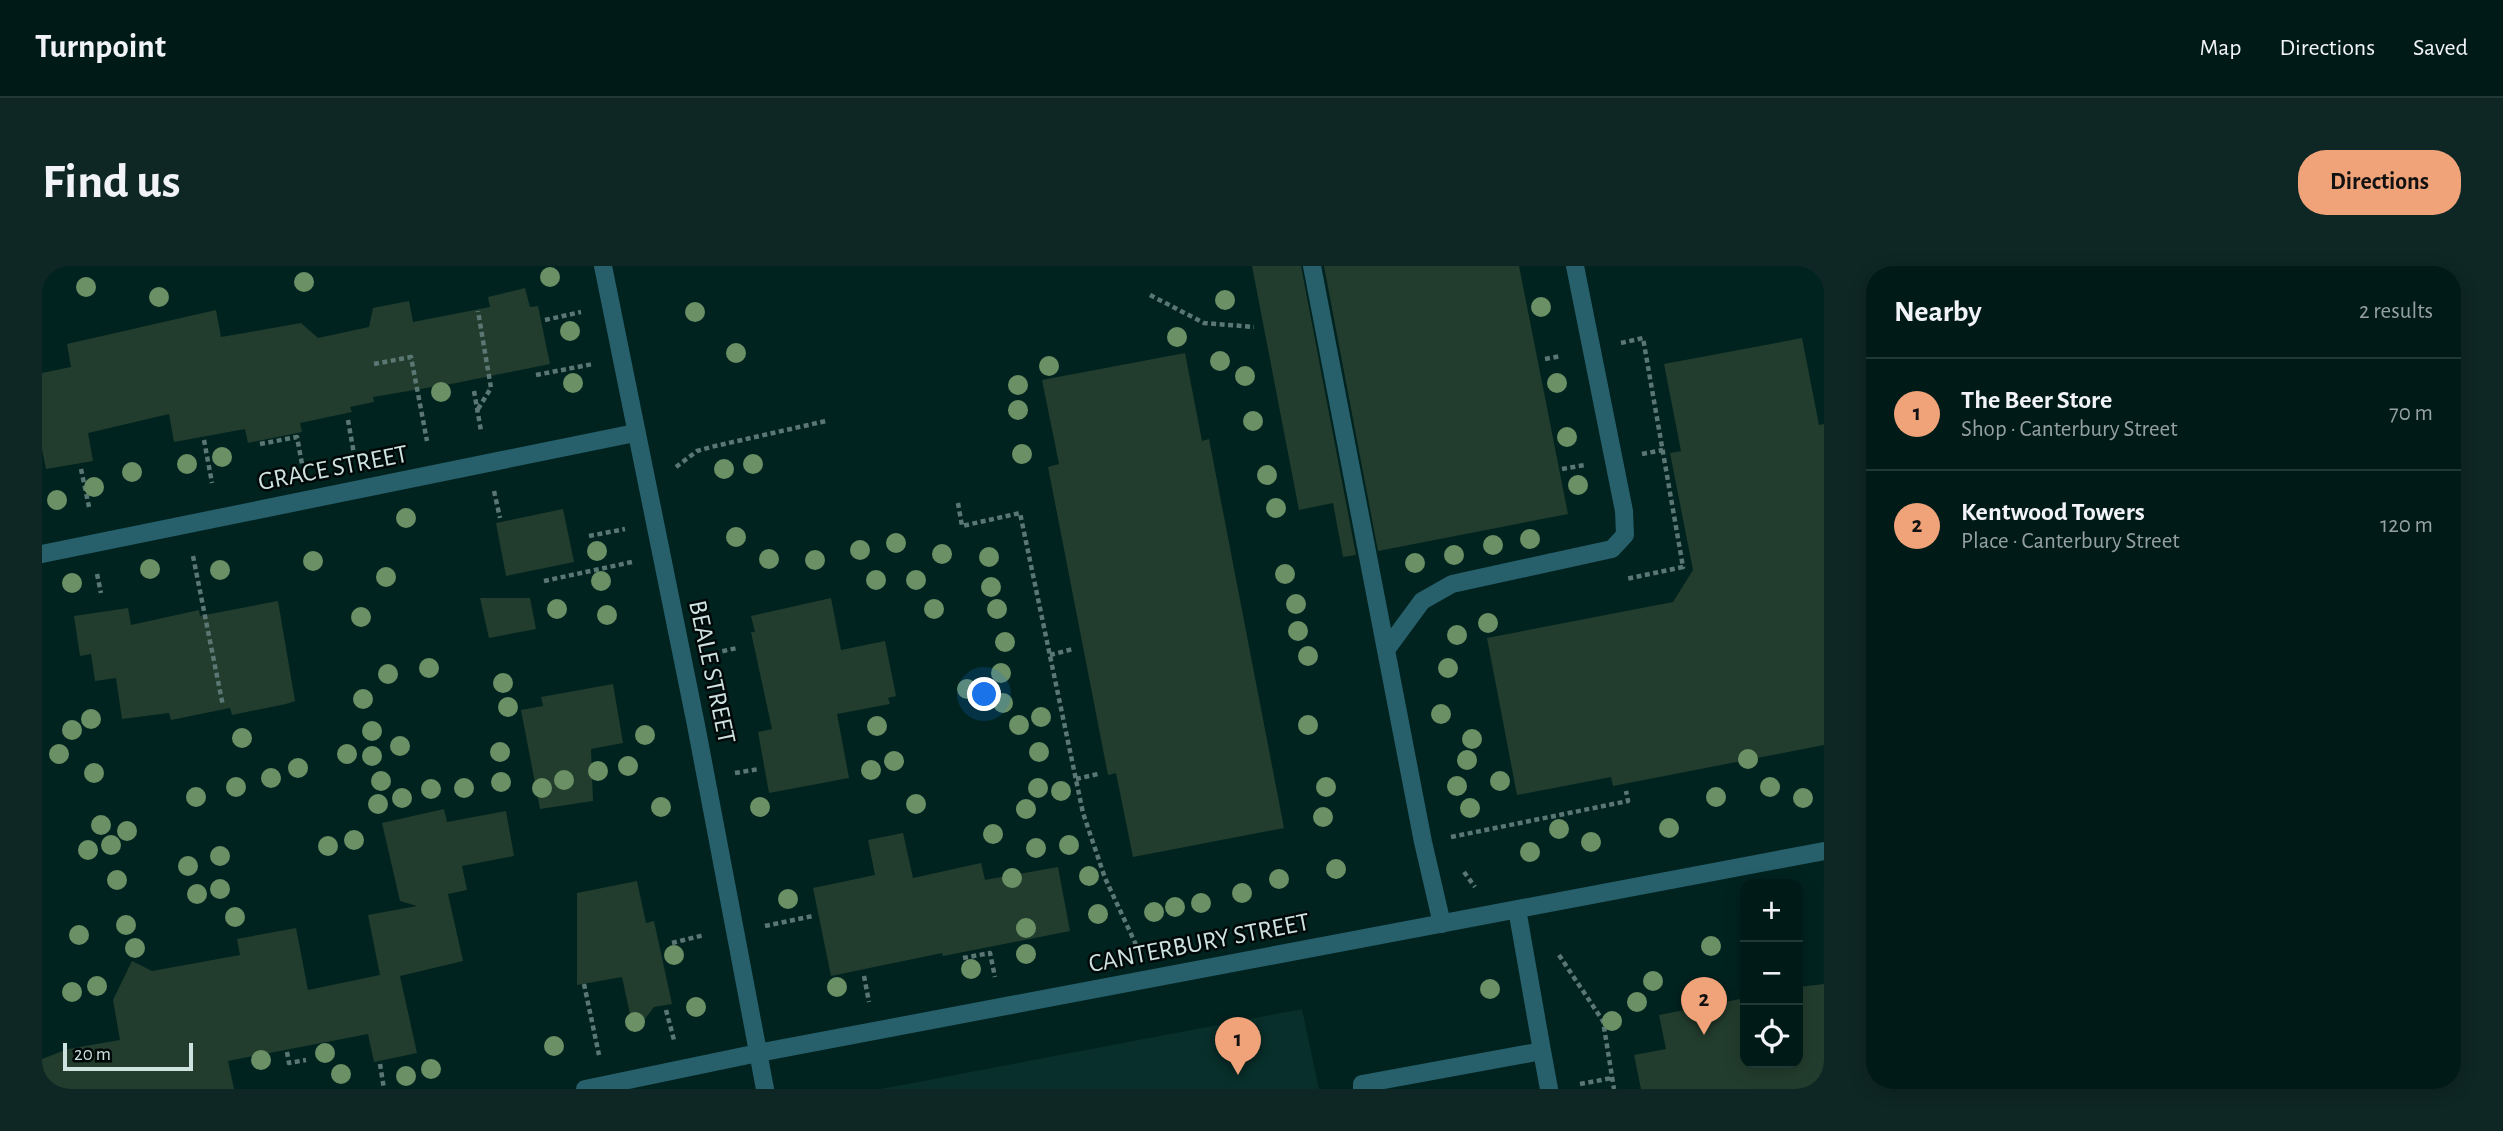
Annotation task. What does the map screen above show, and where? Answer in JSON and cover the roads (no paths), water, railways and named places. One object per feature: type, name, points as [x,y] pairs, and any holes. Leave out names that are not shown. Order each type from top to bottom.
[{"type":"street","name":"BEALE STREET","points":[[603,266],[696,725],[765,1089]]},
{"type":"street","points":[[1312,266],[1423,842],[1442,924]]},
{"type":"street","points":[[1386,650],[1422,601],[1452,584],[1612,549],[1625,535],[1624,510],[1575,266]]},
{"type":"street","name":"GRACE STREET","points":[[42,554],[635,433]]},
{"type":"street","name":"CANTERBURY STREET","points":[[585,1089],[1824,850]]},
{"type":"street","points":[[1517,909],[1549,1089]]},
{"type":"street","points":[[1362,1089],[1362,1084],[1542,1051]]},
{"type":"place","name":"Kentwood Towers","points":[[1704,1035]]},
{"type":"place","name":"The Beer Store","points":[[1238,1075]]}]
